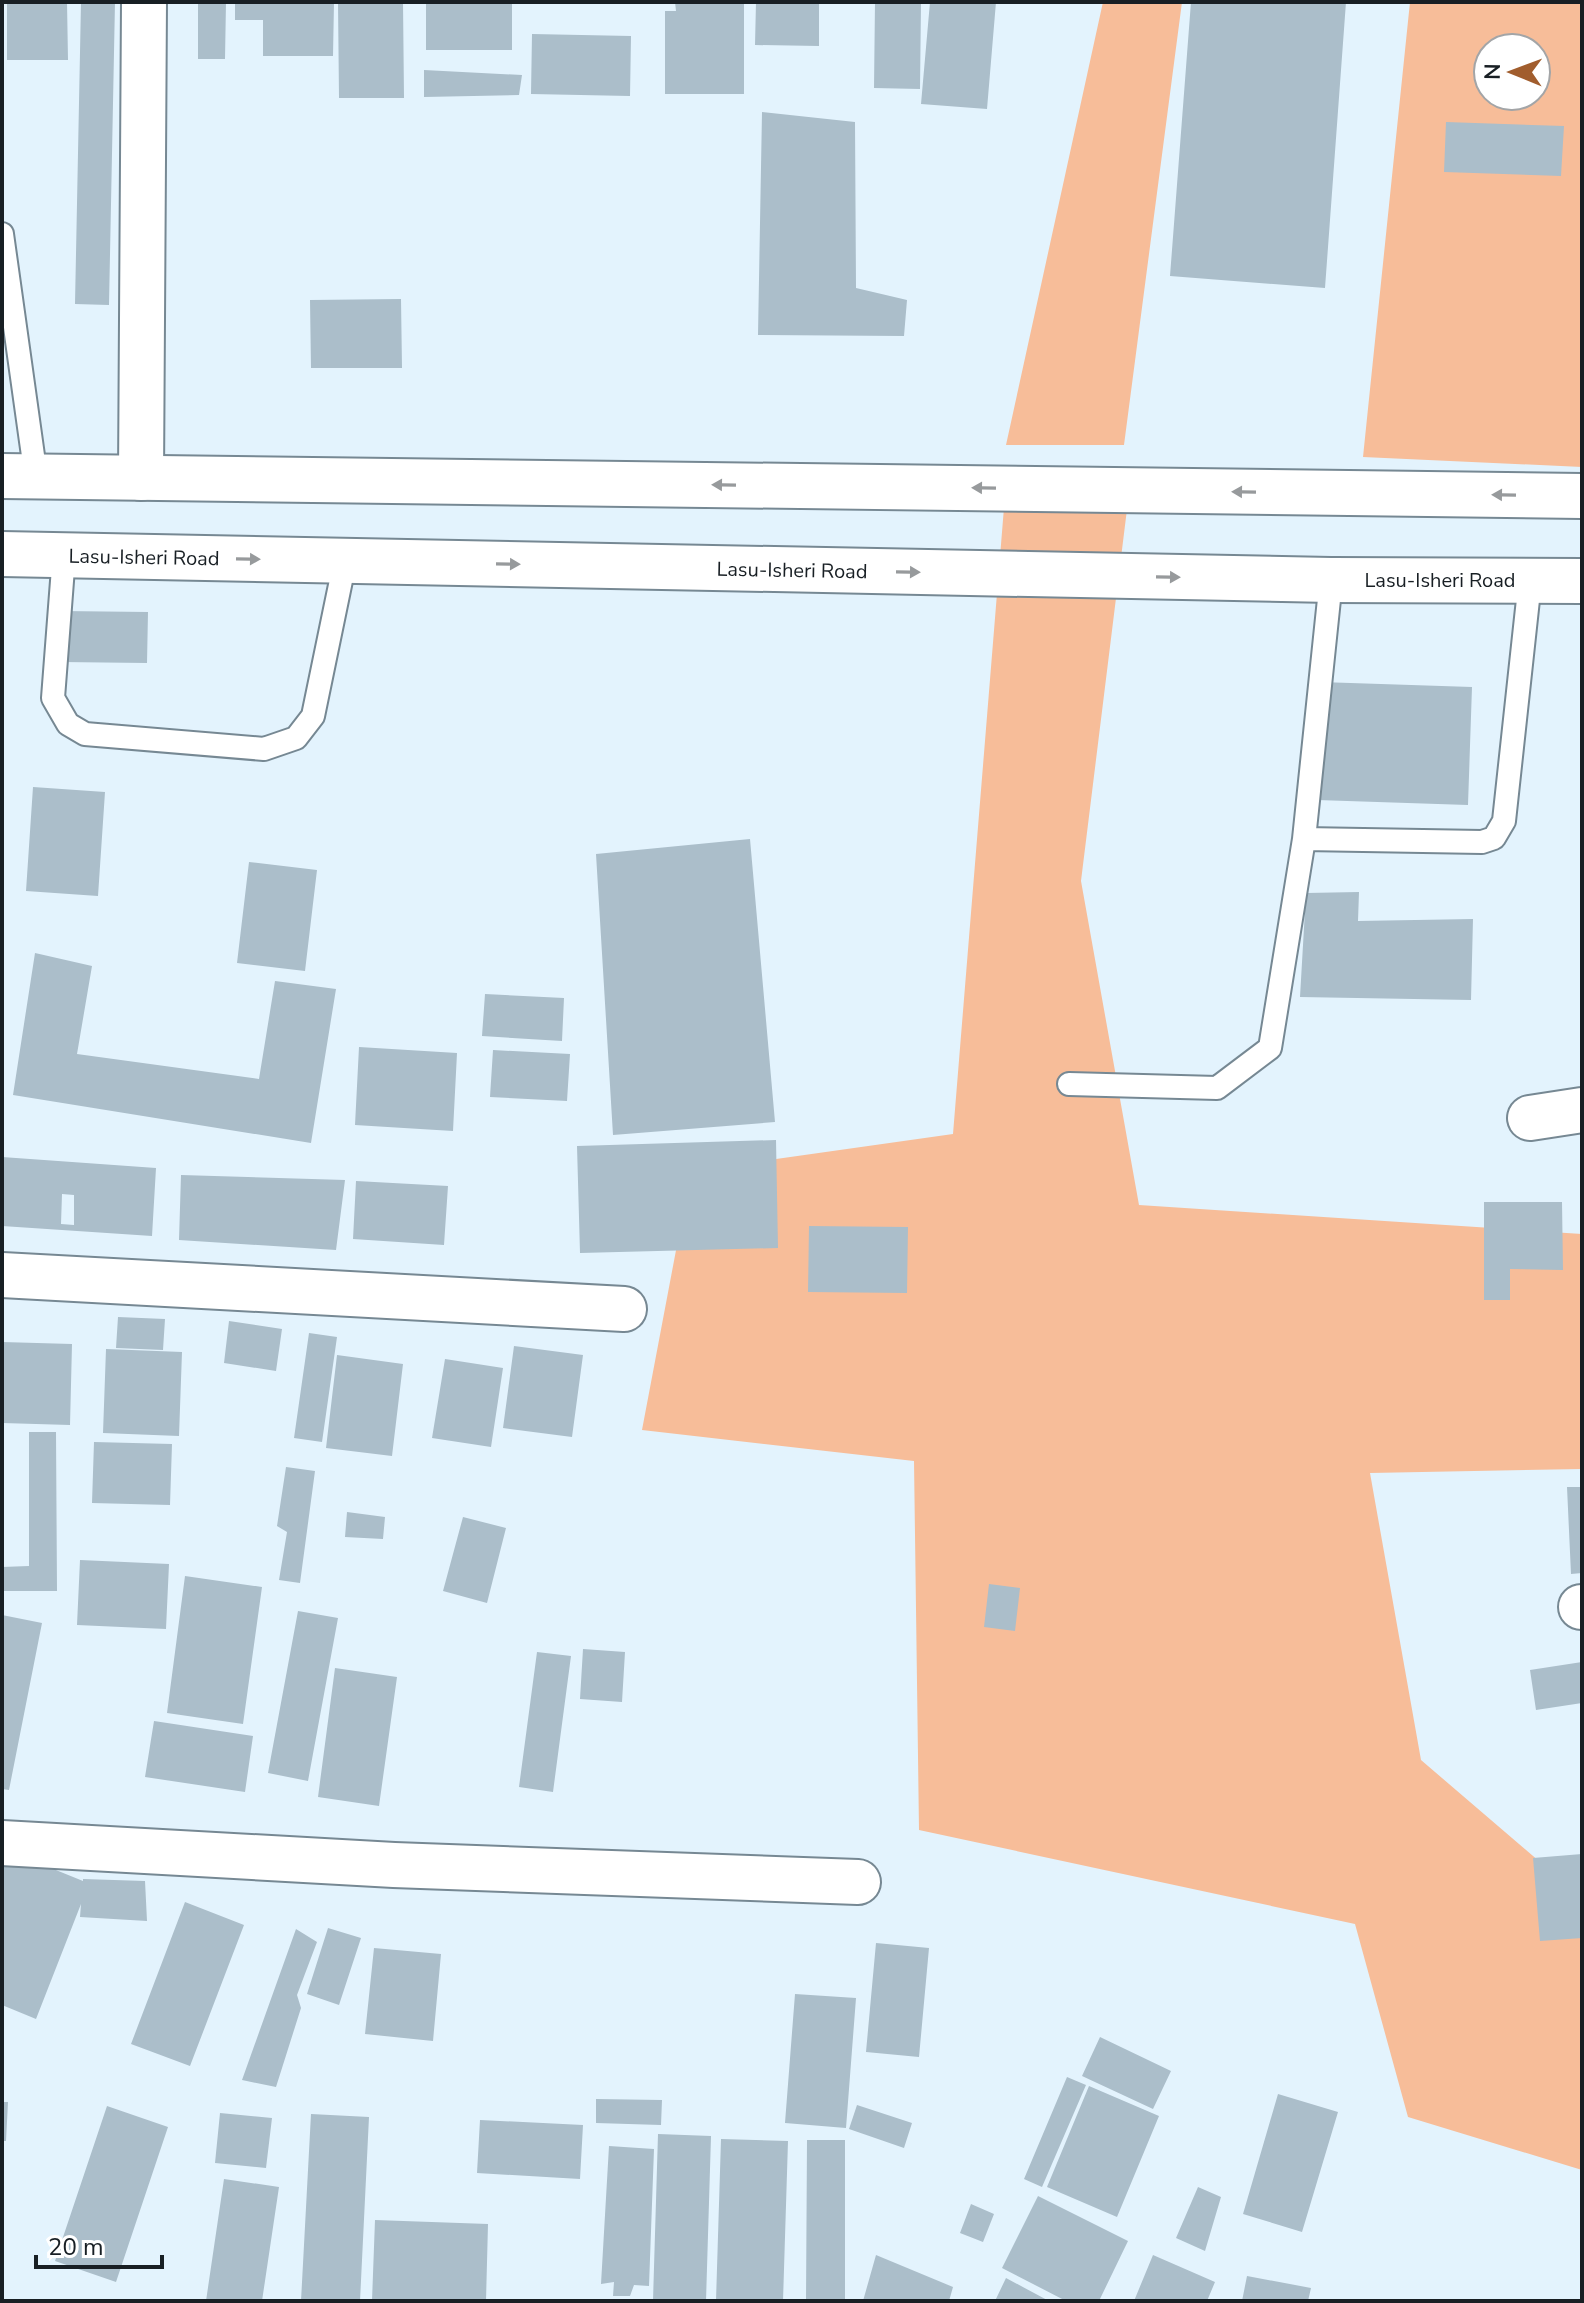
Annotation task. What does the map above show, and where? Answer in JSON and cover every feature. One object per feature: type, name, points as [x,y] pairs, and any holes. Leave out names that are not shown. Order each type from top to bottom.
[{"type":"main road","points":[[141,478],[144,2]]},
{"type":"main road","points":[[19,476],[1582,496]]},
{"type":"main road","name":"Lasu-Isheri Road","points":[[2,554],[1331,580],[1582,581]]},
{"type":"main road","points":[[1530,1118],[1582,1110]]},
{"type":"main road","points":[[2,1275],[624,1309]]},
{"type":"main road","points":[[2,1843],[394,1865],[858,1882]]},
{"type":"lane","points":[[2,234],[19,476]]},
{"type":"lane","points":[[64,555],[53,698],[68,724],[85,734],[264,749],[296,738],[313,716],[345,561]]},
{"type":"lane","points":[[1069,1084],[1217,1088],[1270,1048],[1304,839],[1331,580]]},
{"type":"lane","points":[[1304,839],[1482,842],[1494,838],[1504,821],[1530,581]]},
{"type":"shaded area","points":[[1103,2],[1182,2],[1124,445],[1006,445]]},
{"type":"shaded area","points":[[1410,2],[1582,2],[1582,467],[1363,457]]},
{"type":"shaded area","points":[[1006,483],[1130,485],[1081,881],[1139,1205],[1582,1234],[1582,1469],[1370,1473],[1421,1760],[1582,1898],[1582,2170],[1408,2117],[1355,1924],[919,1830],[914,1461],[642,1430],[691,1171],[953,1134]]},
{"type":"building","points":[[7,2],[67,2],[68,60],[7,60]]},
{"type":"building","points":[[81,2],[115,2],[109,305],[75,304]]},
{"type":"building","points":[[198,2],[226,2],[225,59],[198,59]]},
{"type":"building","points":[[235,2],[334,2],[333,56],[263,56],[263,20],[235,20]]},
{"type":"building","points":[[338,2],[403,2],[404,98],[339,98]]},
{"type":"building","points":[[426,2],[512,2],[512,50],[426,50]]},
{"type":"building","points":[[675,2],[744,2],[744,94],[665,94],[665,11],[676,11]]},
{"type":"building","points":[[756,2],[819,2],[819,46],[755,45]]},
{"type":"building","points":[[875,2],[921,2],[920,89],[874,88]]},
{"type":"building","points":[[930,2],[996,2],[987,109],[921,104]]},
{"type":"building","points":[[1191,2],[1346,2],[1325,288],[1170,276]]},
{"type":"building","points":[[532,34],[631,36],[630,96],[531,94]]},
{"type":"building","points":[[424,70],[522,75],[519,95],[424,97]]},
{"type":"building","points":[[762,112],[855,122],[856,288],[907,300],[904,336],[758,335]]},
{"type":"building","points":[[1446,122],[1564,126],[1561,176],[1444,172]]},
{"type":"building","points":[[401,299],[402,368],[311,368],[310,300]]},
{"type":"building","points":[[61,611],[148,612],[147,663],[61,662]]},
{"type":"building","points":[[1320,682],[1472,687],[1468,805],[1317,800]]},
{"type":"building","points":[[33,787],[105,792],[98,896],[26,891]]},
{"type":"building","points":[[750,839],[775,1122],[613,1135],[596,854]]},
{"type":"building","points":[[249,862],[317,870],[305,971],[237,963]]},
{"type":"building","points":[[1359,892],[1358,921],[1473,919],[1471,1000],[1300,997],[1306,893]]},
{"type":"building","points":[[35,953],[92,966],[77,1054],[259,1079],[275,981],[336,989],[311,1143],[13,1095]]},
{"type":"building","points":[[485,994],[564,998],[562,1041],[482,1036]]},
{"type":"building","points":[[359,1047],[457,1053],[453,1131],[355,1125]]},
{"type":"building","points":[[493,1050],[570,1054],[567,1101],[490,1097]]},
{"type":"building","points":[[776,1140],[778,1248],[580,1253],[577,1146]]},
{"type":"building","points":[[2,1157],[156,1168],[152,1236],[2,1226]],"holes":[[[62,1194],[74,1195],[74,1225],[61,1224]]]},
{"type":"building","points":[[181,1175],[345,1180],[336,1250],[179,1240]]},
{"type":"building","points":[[356,1181],[448,1186],[444,1245],[353,1239]]},
{"type":"building","points":[[1484,1202],[1562,1202],[1563,1270],[1510,1269],[1510,1300],[1484,1300]]},
{"type":"building","points":[[809,1226],[908,1227],[907,1293],[808,1292]]},
{"type":"building","points":[[118,1317],[165,1319],[163,1350],[116,1348]]},
{"type":"building","points":[[229,1321],[282,1329],[276,1371],[224,1363]]},
{"type":"building","points":[[309,1333],[337,1337],[322,1442],[294,1438]]},
{"type":"building","points":[[2,1342],[72,1344],[70,1425],[2,1423]]},
{"type":"building","points":[[514,1346],[583,1355],[572,1437],[503,1428]]},
{"type":"building","points":[[106,1349],[182,1352],[179,1436],[103,1433]]},
{"type":"building","points":[[337,1355],[403,1364],[392,1456],[326,1448]]},
{"type":"building","points":[[445,1359],[503,1368],[491,1447],[432,1438]]},
{"type":"building","points":[[29,1432],[56,1432],[57,1591],[2,1591],[2,1567],[29,1566]]},
{"type":"building","points":[[94,1442],[172,1444],[170,1505],[92,1503]]},
{"type":"building","points":[[286,1467],[315,1471],[300,1583],[279,1580],[287,1532],[277,1526]]},
{"type":"building","points":[[1567,1487],[1582,1487],[1582,1573],[1571,1574]]},
{"type":"building","points":[[347,1512],[385,1517],[383,1539],[345,1537]]},
{"type":"building","points":[[463,1517],[506,1528],[487,1603],[443,1591]]},
{"type":"building","points":[[80,1560],[169,1564],[166,1629],[77,1625]]},
{"type":"building","points":[[185,1576],[262,1587],[243,1724],[167,1713]]},
{"type":"building","points":[[989,1584],[1020,1588],[1015,1631],[984,1627]]},
{"type":"building","points":[[298,1611],[338,1618],[308,1781],[268,1773]]},
{"type":"building","points":[[2,1615],[42,1623],[9,1790],[2,1789]]},
{"type":"building","points":[[583,1649],[625,1652],[622,1702],[580,1699]]},
{"type":"building","points":[[537,1652],[571,1656],[553,1792],[519,1787]]},
{"type":"building","points":[[1582,1662],[1582,1703],[1536,1710],[1530,1670]]},
{"type":"building","points":[[335,1668],[397,1677],[379,1806],[318,1797]]},
{"type":"building","points":[[154,1721],[253,1736],[245,1792],[145,1777]]},
{"type":"building","points":[[9,1851],[83,1881],[145,1881],[147,1921],[80,1917],[81,1904],[36,2019],[2,2005],[2,1870]]},
{"type":"building","points":[[1582,1854],[1582,1938],[1540,1941],[1533,1858]]},
{"type":"building","points":[[185,1902],[244,1925],[190,2066],[131,2044]]},
{"type":"building","points":[[328,1928],[361,1938],[339,2005],[307,1994]]},
{"type":"building","points":[[296,1929],[317,1942],[297,1995],[301,2008],[276,2087],[242,2080]]},
{"type":"building","points":[[876,1943],[929,1948],[919,2057],[866,2052]]},
{"type":"building","points":[[374,1948],[441,1954],[433,2041],[365,2034]]},
{"type":"building","points":[[795,1994],[856,1998],[846,2128],[785,2123]]},
{"type":"building","points":[[1100,2037],[1171,2071],[1153,2109],[1082,2076]]},
{"type":"building","points":[[1067,2077],[1086,2085],[1042,2187],[1024,2179]]},
{"type":"building","points":[[1089,2086],[1159,2116],[1117,2217],[1047,2187]]},
{"type":"building","points":[[1278,2094],[1338,2112],[1302,2232],[1243,2214]]},
{"type":"building","points":[[596,2099],[662,2100],[661,2125],[596,2123]]},
{"type":"building","points":[[2,2102],[8,2102],[6,2141],[2,2141]]},
{"type":"building","points":[[857,2105],[912,2123],[904,2148],[849,2129]]},
{"type":"building","points":[[107,2106],[168,2127],[116,2282],[55,2261]]},
{"type":"building","points":[[220,2113],[272,2118],[266,2168],[215,2163]]},
{"type":"building","points":[[311,2114],[369,2117],[360,2301],[301,2301]]},
{"type":"building","points":[[480,2120],[583,2125],[580,2179],[477,2173]]},
{"type":"building","points":[[658,2134],[711,2136],[706,2301],[653,2301]]},
{"type":"building","points":[[721,2139],[788,2141],[783,2301],[716,2301]]},
{"type":"building","points":[[807,2140],[845,2140],[845,2301],[806,2301]]},
{"type":"building","points":[[609,2146],[654,2149],[649,2286],[634,2285],[630,2296],[613,2296],[614,2282],[601,2284]]},
{"type":"building","points":[[224,2179],[279,2187],[262,2301],[206,2301]]},
{"type":"building","points":[[1198,2187],[1221,2197],[1205,2251],[1176,2238]]},
{"type":"building","points":[[1038,2196],[1128,2241],[1099,2301],[1066,2301],[1002,2268]]},
{"type":"building","points":[[971,2204],[994,2214],[983,2242],[960,2233]]},
{"type":"building","points":[[375,2220],[488,2224],[486,2301],[372,2301]]},
{"type":"building","points":[[876,2255],[953,2287],[949,2301],[863,2301]]},
{"type":"building","points":[[1153,2255],[1215,2282],[1207,2301],[1134,2301]]},
{"type":"building","points":[[1247,2276],[1311,2288],[1308,2301],[1242,2301]]},
{"type":"building","points":[[1006,2278],[1049,2301],[995,2301]]}]
